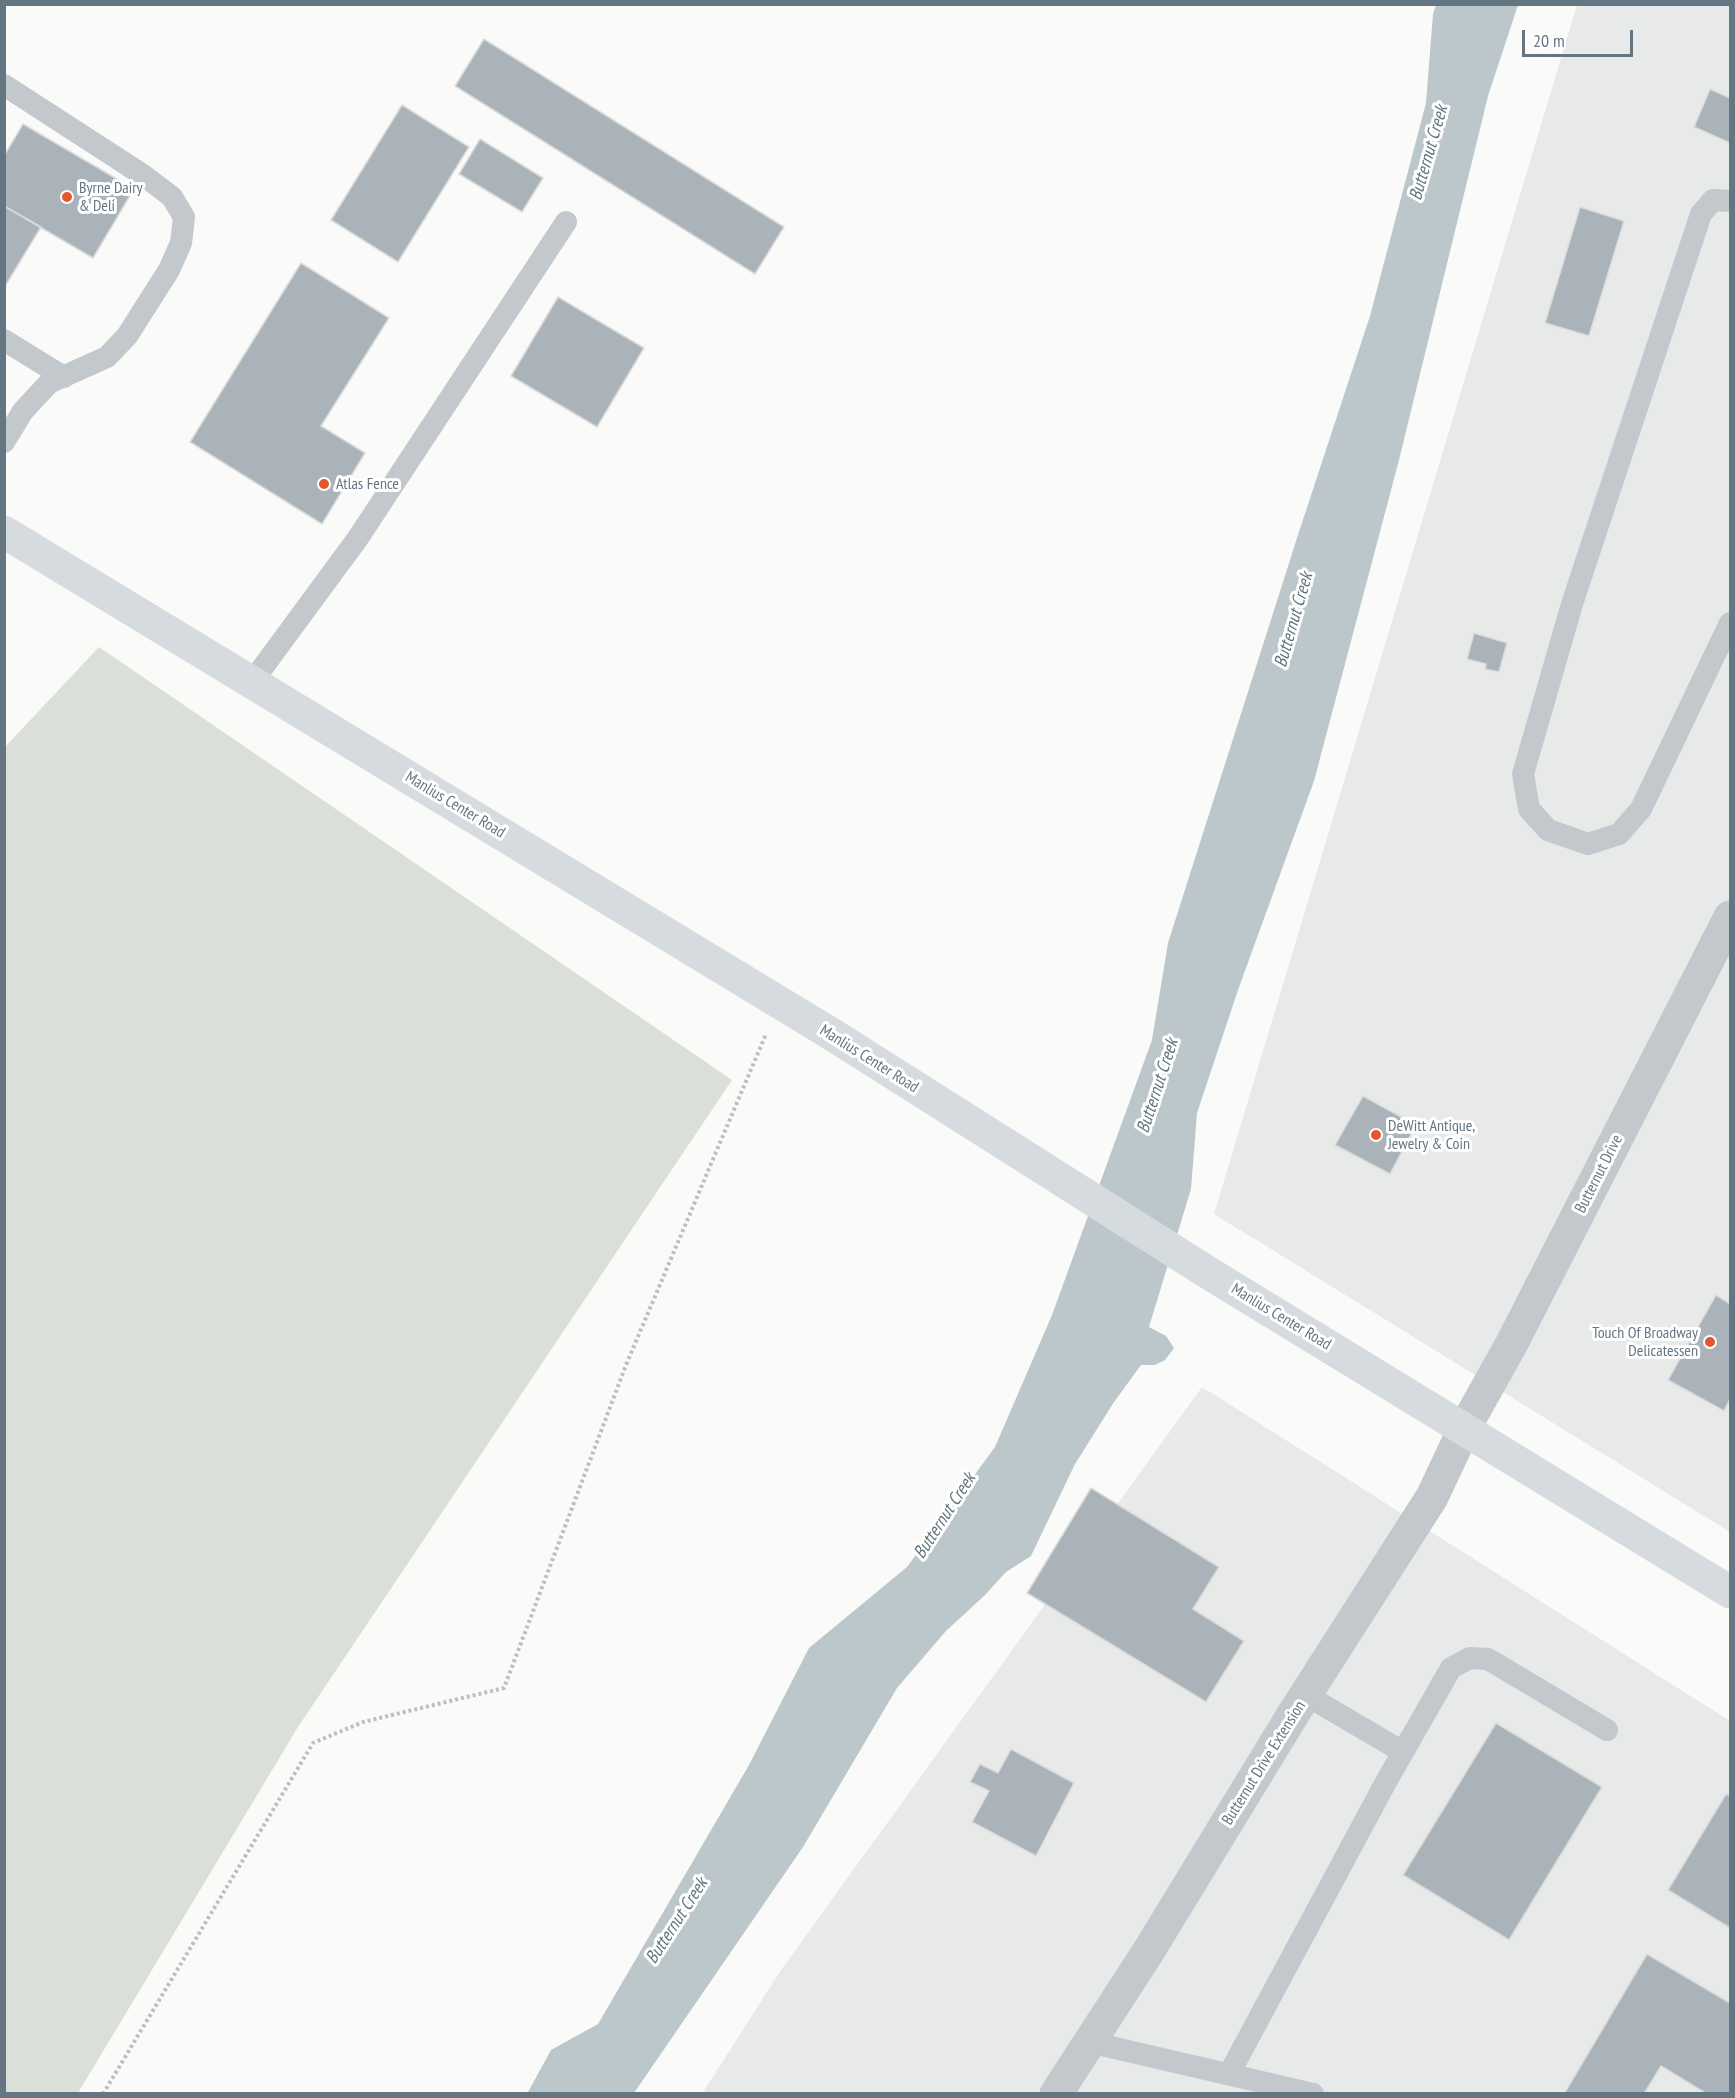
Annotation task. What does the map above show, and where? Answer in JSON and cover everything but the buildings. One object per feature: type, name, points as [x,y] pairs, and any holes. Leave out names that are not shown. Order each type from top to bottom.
[{"type":"main road","name":"Manlius Center Road","points":[[4,532],[779,1002],[1207,1272],[1731,1592]]},
{"type":"street","name":"Butternut Drive","points":[[1464,1429],[1512,1343],[1731,918]]},
{"type":"street","name":"Butternut Drive Extension","points":[[1056,2094],[1148,1952],[1306,1695],[1432,1497],[1464,1429]]},
{"type":"lane","points":[[4,85],[143,175],[172,197],[184,217],[181,243],[169,270],[127,336],[107,357],[49,383],[23,411],[4,442]]},
{"type":"lane","points":[[1731,201],[1713,200],[1701,214],[1572,604],[1523,774],[1529,809],[1548,830],[1588,844],[1619,834],[1641,809],[1731,623]]},
{"type":"lane","points":[[252,682],[358,538],[566,222]]},
{"type":"lane","points":[[4,339],[64,377]]},
{"type":"lane","points":[[1229,2074],[1403,1752],[1451,1668],[1470,1658],[1488,1659],[1607,1730]]},
{"type":"lane","points":[[1306,1695],[1403,1752]]},
{"type":"lane","points":[[1089,2042],[1313,2094]]},
{"type":"path","points":[[103,2094],[313,1743],[363,1722],[504,1688],[626,1365],[779,1002]]},
{"type":"shaded area","points":[[1577,5],[1730,5],[1730,1532],[1214,1214]]},
{"type":"shaded area","points":[[99,647],[732,1080],[298,1727],[78,2093],[5,2093],[5,747]]},
{"type":"shaded area","points":[[1202,1387],[1730,1721],[1730,2093],[702,2094],[781,1970]]},
{"type":"water","name":"Butternut Creek","points":[[1436,5],[1518,5],[1488,96],[1399,460],[1314,781],[1238,990],[1197,1113],[1191,1189],[1149,1327],[1166,1336],[1174,1348],[1165,1360],[1155,1365],[1141,1365],[1114,1402],[1075,1464],[1031,1556],[1006,1572],[946,1631],[897,1688],[803,1847],[634,2093],[527,2094],[551,2050],[598,2024],[749,1765],[809,1648],[907,1567],[995,1447],[1052,1315],[1152,1040],[1168,943],[1370,316],[1426,103],[1433,14]]},
{"type":"place","name":"Byrne Dairy & Deli","points":[[67,197]]},
{"type":"place","name":"Atlas Fence","points":[[324,484]]},
{"type":"place","name":"DeWitt Antique, Jewelry & Coin","points":[[1376,1135]]},
{"type":"place","name":"Touch Of Broadway Delicatessen","points":[[1710,1342]]}]
